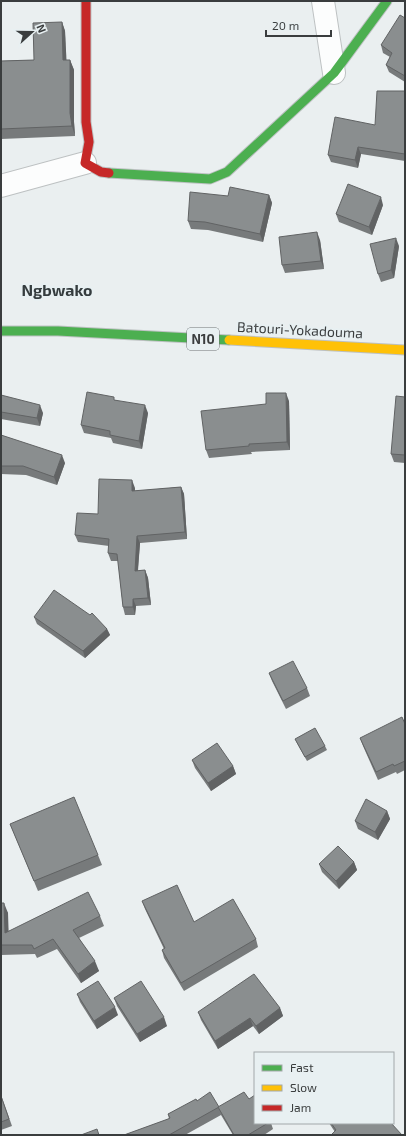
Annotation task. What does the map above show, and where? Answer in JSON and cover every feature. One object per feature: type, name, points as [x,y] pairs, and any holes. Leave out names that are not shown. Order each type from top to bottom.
[{"type":"main road","points":[[86,1],[86,122],[88,142],[85,163],[101,172],[210,179],[227,172],[334,73],[387,1]]},
{"type":"main road","name":"Batouri-Yokadouma","points":[[1,331],[58,331],[405,350]]},
{"type":"street","points":[[323,1],[334,73]]},
{"type":"street","points":[[1,186],[85,163]]},
{"type":"building","points":[[400,15],[405,18],[405,76],[386,65],[392,53],[381,45]]},
{"type":"building","points":[[62,22],[63,60],[70,60],[70,113],[72,126],[1,129],[1,61],[34,60],[33,23]]},
{"type":"building","points":[[377,91],[405,91],[405,154],[358,147],[355,160],[328,155],[335,117],[375,125]]},
{"type":"building","points":[[348,184],[381,197],[369,227],[336,214]]},
{"type":"building","points":[[230,187],[269,195],[260,234],[205,222],[188,221],[190,192],[228,196]]},
{"type":"building","points":[[317,232],[321,261],[282,265],[279,237]]},
{"type":"building","points":[[396,238],[391,270],[378,274],[370,244]]},
{"type":"building","points":[[87,392],[114,397],[114,400],[145,405],[139,441],[110,435],[110,431],[81,425]]},
{"type":"building","points":[[266,393],[286,393],[287,442],[249,444],[249,446],[206,450],[201,411],[266,404]]},
{"type":"building","points":[[1,395],[40,405],[37,418],[1,412]]},
{"type":"building","points":[[396,396],[405,397],[405,455],[391,454]]},
{"type":"building","points":[[1,435],[62,455],[54,477],[23,466],[1,466]]},
{"type":"building","points":[[99,479],[132,480],[132,491],[181,487],[185,532],[137,536],[135,571],[145,570],[148,598],[133,599],[133,607],[123,607],[117,554],[108,553],[109,539],[75,535],[77,513],[98,514]]},
{"type":"building","points":[[54,590],[90,615],[92,613],[107,629],[83,651],[34,617]]},
{"type":"building","points":[[293,661],[307,688],[283,701],[269,673]]},
{"type":"building","points":[[402,717],[405,724],[405,761],[394,766],[393,764],[376,772],[360,738]]},
{"type":"building","points":[[315,728],[325,746],[305,757],[295,739]]},
{"type":"building","points":[[217,743],[233,766],[208,783],[192,760]]},
{"type":"building","points":[[74,797],[98,855],[34,881],[10,824]]},
{"type":"building","points":[[366,799],[387,811],[375,832],[355,821]]},
{"type":"building","points":[[338,846],[354,862],[336,881],[319,864]]},
{"type":"building","points":[[177,885],[194,922],[233,899],[256,939],[181,983],[162,950],[165,948],[142,901]]},
{"type":"building","points":[[88,892],[100,916],[73,930],[95,961],[78,974],[53,939],[34,949],[32,945],[1,945],[1,903],[4,903],[5,933]]},
{"type":"building","points":[[254,974],[280,1008],[256,1026],[250,1018],[215,1041],[198,1012]]},
{"type":"building","points":[[98,981],[115,1007],[94,1021],[77,994]]},
{"type":"building","points":[[141,981],[164,1017],[137,1034],[114,998]]},
{"type":"building","points":[[210,1092],[219,1107],[169,1135],[124,1135],[170,1118],[168,1114],[196,1099],[197,1101]]},
{"type":"building","points":[[244,1092],[249,1099],[254,1096],[254,1124],[266,1124],[248,1135],[234,1135],[218,1107]]},
{"type":"building","points":[[1,1096],[9,1119],[1,1122]]},
{"type":"building","points":[[332,1124],[392,1124],[402,1135],[331,1135],[336,1130]]},
{"type":"building","points":[[97,1129],[99,1135],[81,1135]]},
{"type":"traffic: fast","points":[[109,173],[210,179],[227,172],[334,73],[387,1]]},
{"type":"traffic: fast","points":[[1,331],[58,331],[229,340]]},
{"type":"traffic: slow","points":[[229,340],[405,350]]},
{"type":"traffic: jam","points":[[86,1],[86,122],[89,142],[85,163],[101,172],[109,173]]},
{"type":"district","name":"Ngbwako","points":[[57,290]]}]
